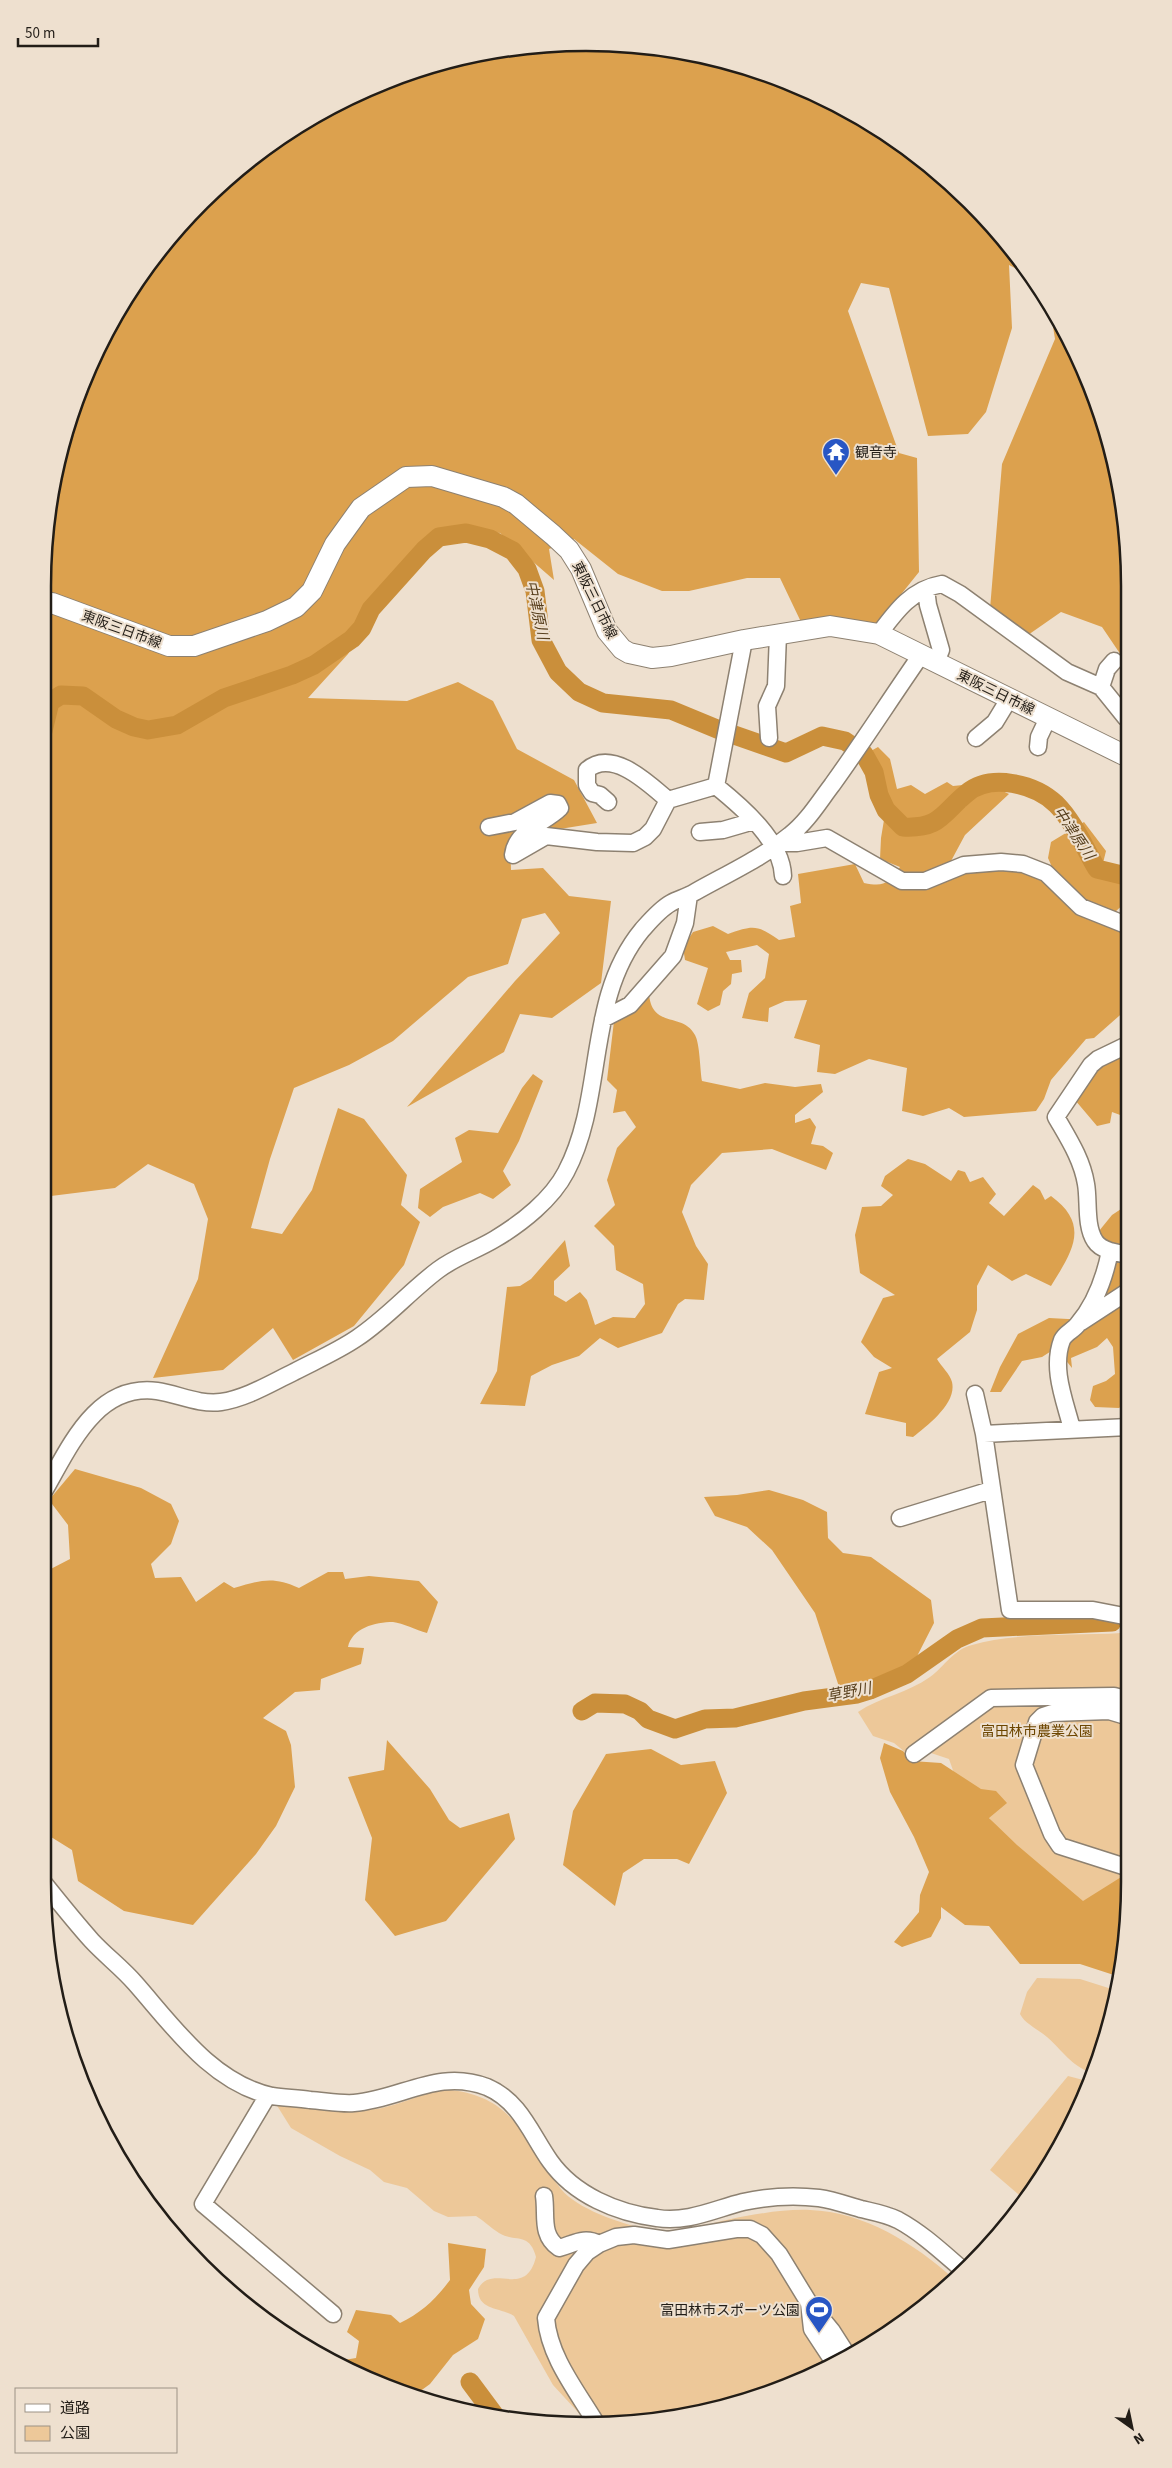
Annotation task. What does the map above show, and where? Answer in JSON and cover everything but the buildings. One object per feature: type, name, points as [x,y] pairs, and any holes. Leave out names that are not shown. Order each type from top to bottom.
[{"type":"main road","name":"東阪三日市線","points":[[51,604],[169,646],[194,646],[267,621],[296,607],[312,591],[335,544],[360,508],[406,478],[423,475],[503,497],[516,504],[553,535],[569,550],[581,569],[607,631],[622,649],[629,653],[652,658],[671,656],[744,640],[830,626],[879,634],[1121,754]]},
{"type":"street","points":[[879,634],[903,603],[926,589],[942,584],[1067,672],[1101,687],[1121,712]]},
{"type":"street","points":[[51,1478],[80,1430],[104,1404],[138,1391],[154,1391],[212,1402],[229,1400],[252,1392],[353,1341],[438,1270],[494,1240],[524,1219],[558,1185],[572,1158],[585,1114],[603,1019],[612,987],[629,948],[662,909],[777,845],[806,821],[866,735],[928,658],[941,650],[928,605],[926,589]]},
{"type":"street","points":[[769,738],[766,706],[773,694],[778,634]]},
{"type":"street","points":[[716,786],[744,640]]},
{"type":"street","points":[[1101,687],[1107,670],[1114,661]]},
{"type":"street","points":[[776,675],[785,692]]},
{"type":"street","points":[[976,738],[994,722],[1009,699]]},
{"type":"street","points":[[1038,748],[1039,737],[1048,718]]},
{"type":"street","points":[[608,802],[600,795],[592,793],[587,785],[587,770],[595,763],[616,764],[650,785],[668,800]]},
{"type":"street","points":[[489,827],[515,822],[550,803],[558,804],[560,808],[530,828],[513,850],[513,855],[546,836],[597,842],[633,843],[645,837],[653,829],[668,800],[716,786]]},
{"type":"street","points":[[716,786],[738,803],[777,845],[783,876]]},
{"type":"street","points":[[700,832],[723,830],[754,821]]},
{"type":"street","points":[[777,845],[827,838],[902,882],[925,881],[964,865],[1002,862],[1023,864],[1046,873],[1081,907],[1121,923]]},
{"type":"street","points":[[603,1019],[630,1005],[672,956],[685,923],[689,895]]},
{"type":"street","points":[[1121,1048],[1098,1059],[1091,1065],[1056,1117],[1075,1150],[1086,1183],[1091,1232],[1094,1240],[1101,1248],[1121,1254]]},
{"type":"street","points":[[1078,1324],[1101,1283],[1110,1251]]},
{"type":"street","points":[[1072,1430],[1057,1361],[1063,1338],[1078,1324],[1121,1296]]},
{"type":"street","points":[[975,1394],[984,1434],[1010,1610],[1093,1610],[1121,1615]]},
{"type":"street","points":[[984,1434],[1121,1427]]},
{"type":"street","points":[[900,1518],[991,1490]]},
{"type":"street","points":[[914,1754],[991,1698],[1114,1696],[1121,1698]]},
{"type":"street","points":[[1121,1715],[1109,1711],[1052,1713],[1043,1716],[1037,1722],[1024,1765],[1052,1834],[1060,1846],[1121,1865]]},
{"type":"street","points":[[51,1893],[90,1938],[134,1982],[175,2031],[216,2068],[232,2079],[268,2095],[349,2103],[381,2100],[428,2083],[443,2080],[474,2083],[500,2094],[512,2104],[522,2116],[551,2162],[577,2190],[588,2197],[639,2214],[673,2219],[703,2214],[746,2201],[793,2197],[823,2198],[883,2214],[899,2221],[927,2239],[958,2266]]},
{"type":"street","points":[[268,2095],[203,2204],[333,2314]]},
{"type":"street","points":[[544,2196],[545,2229],[553,2244],[559,2248],[580,2240],[590,2239],[599,2244]]},
{"type":"street","points":[[592,2417],[560,2365],[546,2327],[546,2318],[576,2265],[599,2244],[616,2237],[634,2235],[668,2240],[736,2229],[750,2229],[762,2236],[779,2254],[809,2303],[832,2331],[844,2350]]},
{"type":"street","points":[[809,2303],[812,2329],[831,2358]]},
{"type":"green space","name":"富田林市農業公園","points":[[1121,1633],[1121,1881],[1080,1903],[1021,1855],[956,1779],[949,1759],[931,1753],[911,1757],[894,1743],[873,1736],[858,1712],[875,1702],[903,1691],[930,1677],[954,1654],[965,1647],[989,1641],[1026,1636]]},
{"type":"green space","points":[[1037,1978],[1080,1979],[1110,1988],[1103,2020],[1086,2070],[1072,2062],[1047,2037],[1025,2021],[1020,2014],[1027,1992]]},
{"type":"green space","points":[[1068,2076],[1083,2080],[1066,2119],[1031,2179],[1019,2195],[990,2170]]},
{"type":"green space","points":[[451,2090],[473,2095],[491,2102],[517,2125],[548,2172],[568,2196],[588,2209],[612,2219],[645,2229],[667,2231],[688,2229],[770,2212],[810,2210],[830,2212],[869,2223],[887,2232],[922,2253],[949,2275],[912,2306],[883,2327],[823,2362],[791,2376],[724,2399],[690,2406],[621,2416],[582,2417],[553,2385],[514,2316],[486,2305],[479,2296],[478,2289],[484,2282],[500,2278],[517,2279],[531,2270],[536,2257],[530,2244],[521,2239],[499,2233],[476,2216],[448,2217],[434,2211],[407,2188],[384,2182],[370,2170],[340,2156],[291,2128],[276,2104],[326,2110],[364,2110],[386,2107],[441,2091]]},
{"type":"shaded area","points":[[551,52],[621,52],[656,56],[724,69],[791,92],[823,106],[883,141],[912,162],[964,208],[988,233],[1016,269],[1009,265],[1012,328],[986,412],[968,434],[928,436],[889,288],[861,283],[848,311],[899,453],[917,458],[919,572],[874,628],[801,622],[780,578],[747,578],[689,591],[662,591],[618,574],[574,539],[549,549],[554,580],[500,533],[458,528],[430,535],[391,579],[348,654],[308,698],[407,701],[458,682],[493,701],[517,749],[574,780],[597,823],[510,837],[511,870],[543,868],[569,896],[611,901],[601,983],[552,1018],[520,1014],[504,1052],[407,1107],[515,981],[560,933],[545,913],[522,919],[508,964],[468,977],[393,1041],[349,1065],[294,1088],[270,1159],[251,1228],[282,1234],[312,1190],[338,1108],[364,1119],[407,1175],[401,1205],[420,1222],[404,1265],[354,1326],[293,1360],[273,1328],[223,1370],[153,1378],[198,1279],[208,1219],[194,1184],[148,1164],[115,1188],[51,1196],[52,551],[56,516],[69,448],[92,381],[106,349],[123,319],[141,289],[162,260],[184,233],[233,184],[289,141],[319,123],[349,106],[414,80],[448,69],[516,56]]},
{"type":"shaded area","points":[[1053,326],[1066,349],[1080,381],[1103,448],[1116,516],[1120,551],[1121,655],[1102,627],[1061,612],[1028,635],[990,609],[1002,464],[1055,339]]},
{"type":"shaded area","points":[[878,747],[890,759],[897,789],[911,785],[925,794],[947,782],[953,786],[963,785],[952,801],[965,807],[977,792],[992,786],[1009,794],[965,835],[951,861],[955,874],[1008,867],[1056,876],[1048,858],[1051,842],[1084,822],[1106,851],[1103,863],[1114,869],[1121,870],[1121,907],[1115,912],[1121,918],[1121,1014],[1094,1038],[1086,1039],[1051,1080],[1044,1099],[1036,1111],[964,1117],[949,1108],[923,1116],[902,1111],[907,1068],[869,1059],[835,1074],[817,1072],[820,1045],[794,1038],[807,1000],[785,1001],[769,1008],[768,1022],[742,1018],[749,993],[765,978],[769,954],[757,945],[726,952],[730,960],[741,960],[742,972],[732,974],[731,984],[723,991],[720,1005],[708,1011],[697,1004],[708,968],[685,960],[683,947],[693,932],[713,926],[728,934],[755,928],[765,931],[779,940],[795,937],[790,906],[801,903],[798,874],[855,864],[864,883],[876,885],[889,881],[900,867],[880,859],[881,838],[888,796],[869,752]]},
{"type":"shaded area","points":[[649,994],[651,1005],[656,1012],[690,1028],[695,1035],[699,1051],[702,1081],[740,1089],[765,1083],[795,1087],[821,1084],[823,1092],[795,1115],[795,1123],[810,1118],[816,1127],[811,1144],[823,1146],[833,1153],[826,1170],[772,1149],[722,1153],[691,1185],[682,1212],[696,1246],[708,1264],[704,1300],[685,1299],[678,1304],[662,1333],[618,1348],[600,1338],[579,1356],[552,1365],[531,1376],[525,1406],[480,1404],[497,1371],[507,1287],[520,1286],[531,1279],[565,1240],[570,1266],[554,1281],[554,1295],[566,1302],[580,1292],[587,1300],[595,1325],[613,1317],[635,1318],[645,1304],[643,1284],[616,1270],[614,1246],[594,1226],[615,1205],[607,1180],[617,1148],[636,1127],[625,1111],[613,1113],[617,1090],[607,1080],[614,1021]]},
{"type":"shaded area","points":[[1121,1055],[1121,1115],[1112,1112],[1110,1123],[1097,1126],[1075,1100],[1094,1066]]},
{"type":"shaded area","points":[[533,1074],[543,1081],[519,1141],[503,1171],[511,1185],[493,1199],[480,1193],[443,1207],[430,1217],[418,1208],[420,1189],[462,1162],[455,1138],[469,1130],[498,1133],[522,1088]]},
{"type":"shaded area","points":[[908,1159],[925,1164],[951,1181],[958,1170],[965,1172],[970,1182],[983,1177],[996,1194],[989,1203],[1004,1216],[1033,1185],[1040,1190],[1045,1200],[1051,1196],[1063,1207],[1071,1218],[1074,1228],[1071,1250],[1051,1286],[1026,1274],[1012,1281],[988,1265],[977,1286],[977,1310],[970,1332],[937,1359],[952,1382],[950,1398],[940,1413],[913,1437],[906,1436],[906,1423],[865,1414],[879,1372],[892,1368],[874,1357],[861,1342],[883,1298],[895,1295],[860,1273],[855,1235],[862,1207],[881,1206],[893,1195],[881,1186],[885,1176]]},
{"type":"shaded area","points":[[1121,1209],[1121,1406],[1119,1408],[1095,1407],[1090,1400],[1093,1386],[1106,1381],[1115,1374],[1113,1347],[1107,1338],[1097,1347],[1071,1358],[1072,1368],[1056,1348],[1042,1357],[1022,1361],[1001,1392],[990,1392],[1000,1367],[1018,1334],[1049,1318],[1087,1320],[1116,1259],[1100,1241],[1099,1231],[1112,1215]]},
{"type":"shaded area","points":[[75,1469],[141,1488],[171,1504],[179,1521],[171,1544],[151,1564],[155,1578],[181,1577],[196,1602],[224,1582],[234,1588],[267,1580],[290,1584],[299,1588],[328,1572],[343,1572],[345,1579],[369,1576],[419,1581],[438,1602],[427,1633],[393,1622],[365,1627],[354,1635],[348,1647],[364,1648],[361,1664],[321,1679],[320,1690],[295,1692],[263,1718],[286,1731],[291,1745],[295,1787],[276,1826],[256,1854],[193,1925],[124,1911],[78,1881],[72,1850],[51,1837],[51,1569],[70,1559],[68,1525],[51,1503],[51,1498]]},
{"type":"shaded area","points":[[769,1490],[803,1500],[827,1512],[828,1538],[843,1553],[871,1557],[931,1600],[934,1623],[910,1670],[884,1686],[842,1696],[815,1613],[772,1550],[747,1527],[715,1516],[704,1497],[737,1495]]},
{"type":"shaded area","points":[[387,1740],[430,1789],[449,1820],[460,1828],[509,1813],[515,1839],[446,1921],[395,1936],[365,1900],[372,1838],[348,1777],[384,1770]]},
{"type":"shaded area","points":[[884,1743],[903,1751],[912,1761],[941,1763],[981,1789],[996,1791],[1007,1803],[989,1818],[1017,1845],[1083,1901],[1121,1877],[1120,1917],[1112,1974],[1080,1964],[1020,1964],[989,1926],[965,1925],[941,1907],[941,1918],[931,1937],[902,1947],[894,1942],[919,1912],[920,1895],[929,1872],[914,1837],[890,1792],[880,1758]]},
{"type":"shaded area","points":[[651,1749],[681,1765],[715,1761],[727,1793],[689,1864],[677,1859],[644,1859],[623,1873],[615,1906],[563,1865],[573,1811],[606,1754]]},
{"type":"shaded area","points":[[448,2243],[486,2249],[484,2267],[469,2290],[471,2304],[485,2319],[478,2339],[453,2355],[430,2384],[421,2390],[381,2376],[345,2360],[356,2358],[359,2341],[347,2332],[356,2310],[391,2315],[400,2323],[415,2315],[434,2299],[450,2280]]},
{"type":"waterway","name":"中津原川","points":[[51,701],[61,695],[83,696],[116,719],[134,727],[148,730],[177,725],[224,698],[292,675],[314,665],[352,639],[362,628],[371,609],[424,550],[439,537],[466,533],[490,539],[513,551],[527,569],[535,591],[541,640],[558,672],[579,692],[603,703],[671,710],[717,729],[786,753],[822,736],[845,741],[864,754],[874,772],[879,795],[886,810],[903,827],[916,827],[933,822],[967,793],[988,783],[1000,782],[1025,786],[1037,791],[1056,804],[1073,827],[1097,869],[1121,875]]},
{"type":"waterway","name":"草野川","points":[[582,1711],[595,1703],[625,1704],[640,1711],[648,1719],[675,1729],[705,1719],[735,1718],[804,1701],[857,1694],[870,1690],[907,1674],[957,1639],[982,1628],[1112,1622]]},
{"type":"waterway","points":[[470,2382],[489,2407]]},
{"type":"place","name":"観音寺","points":[[836,476]]},
{"type":"place","name":"富田林市スポーツ公園","points":[[819,2334]]}]
